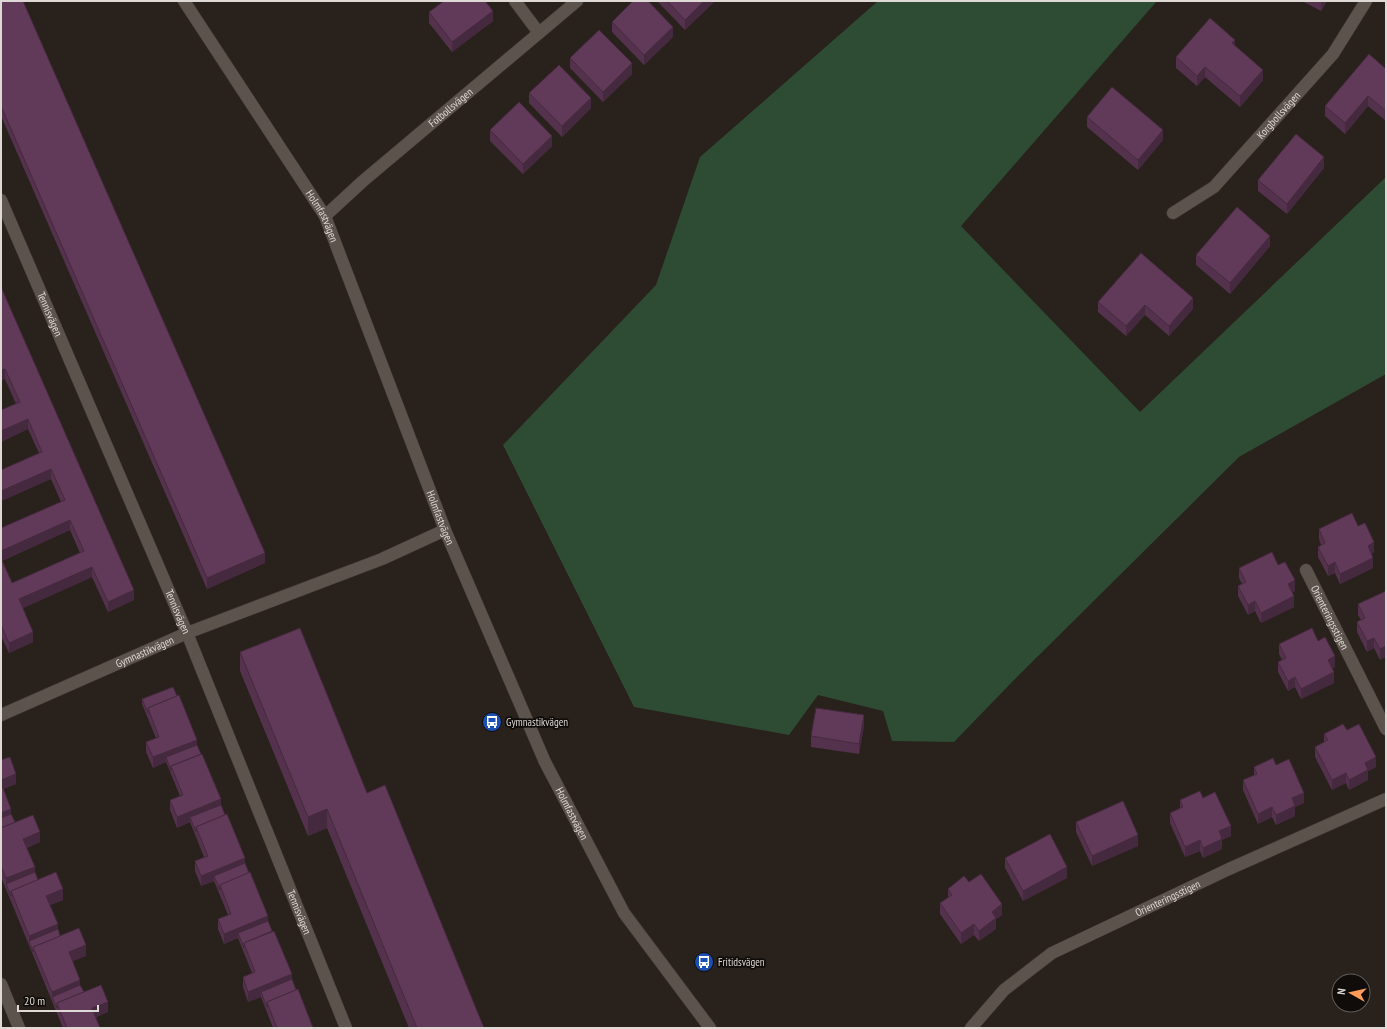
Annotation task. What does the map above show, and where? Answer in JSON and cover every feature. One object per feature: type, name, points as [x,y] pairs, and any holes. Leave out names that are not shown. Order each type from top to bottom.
[{"type":"street","name":"Holmfastvägen","points":[[184,1],[325,216],[445,530],[545,762],[624,913],[710,1028]]},
{"type":"street","points":[[515,1],[539,33]]},
{"type":"street","name":"Fotbollsvägen","points":[[325,216],[363,181],[577,1]]},
{"type":"street","name":"Korgbollsvägen","points":[[1174,213],[1214,187],[1333,54],[1366,1]]},
{"type":"street","name":"Tennisvägen","points":[[1,200],[187,633],[346,1028]]},
{"type":"street","name":"Gymnastikvägen","points":[[1,714],[187,633],[382,559],[445,530]]},
{"type":"street","name":"Orienteringsstigen","points":[[1306,570],[1386,730]]},
{"type":"street","name":"Orienteringsstigen","points":[[971,1028],[1004,990],[1052,953],[1228,870],[1386,799]]},
{"type":"street","points":[[1,984],[19,1028]]},
{"type":"green space","points":[[878,1],[1157,1],[961,226],[1140,412],[1386,177],[1386,374],[1239,457],[1014,680],[954,742],[892,741],[883,711],[818,695],[789,735],[634,707],[503,445],[656,285],[700,157]]},
{"type":"building","points":[[1,1],[23,1],[265,553],[207,578],[1,106]]},
{"type":"building","points":[[444,1],[485,1],[493,11],[452,42],[429,12]]},
{"type":"building","points":[[633,1],[648,1],[673,27],[644,55],[612,22]]},
{"type":"building","points":[[667,1],[704,1],[685,20]]},
{"type":"building","points":[[1210,18],[1235,40],[1232,43],[1263,70],[1240,96],[1205,67],[1197,76],[1176,57]]},
{"type":"building","points":[[599,30],[632,63],[603,92],[570,58]]},
{"type":"building","points":[[1369,54],[1386,69],[1386,111],[1368,96],[1345,123],[1325,106]]},
{"type":"building","points":[[559,65],[591,98],[562,126],[529,93]]},
{"type":"building","points":[[1112,87],[1163,130],[1138,160],[1087,117]]},
{"type":"building","points":[[519,102],[552,136],[523,164],[490,130]]},
{"type":"building","points":[[1296,134],[1324,157],[1287,204],[1258,180]]},
{"type":"building","points":[[1237,207],[1270,236],[1230,283],[1196,255]]},
{"type":"building","points":[[1141,253],[1193,298],[1169,326],[1145,305],[1126,326],[1098,302]]},
{"type":"building","points":[[1,287],[134,590],[108,602],[92,567],[19,599],[33,632],[9,643],[1,625],[1,558],[12,583],[84,551],[70,520],[1,551],[1,528],[65,500],[51,469],[1,491],[1,470],[42,452],[28,419],[1,431],[1,410],[20,402],[5,369],[1,370]]},
{"type":"building","points":[[1352,513],[1358,526],[1365,523],[1374,542],[1368,546],[1373,558],[1340,574],[1335,562],[1328,566],[1318,547],[1325,543],[1319,529]]},
{"type":"building","points":[[1272,552],[1278,565],[1285,562],[1295,580],[1288,584],[1294,596],[1261,613],[1255,601],[1248,605],[1238,586],[1246,582],[1239,568]]},
{"type":"building","points":[[1386,591],[1386,646],[1380,649],[1374,638],[1367,641],[1357,622],[1365,618],[1358,604]]},
{"type":"building","points":[[300,628],[367,793],[385,785],[484,1028],[417,1028],[327,809],[308,817],[240,652]]},
{"type":"building","points":[[1312,628],[1318,641],[1325,637],[1335,656],[1328,660],[1334,672],[1301,689],[1295,677],[1288,681],[1278,662],[1286,658],[1279,644]]},
{"type":"building","points":[[173,687],[177,696],[148,708],[148,713],[142,699]]},
{"type":"building","points":[[179,695],[197,740],[153,757],[146,742],[159,737],[148,708]]},
{"type":"building","points":[[816,708],[864,715],[859,744],[811,736]]},
{"type":"building","points":[[1343,724],[1347,730],[1359,724],[1376,757],[1365,763],[1368,770],[1349,780],[1346,773],[1332,780],[1315,747],[1328,740],[1324,734]]},
{"type":"building","points":[[197,745],[201,754],[171,766],[171,771],[166,757]]},
{"type":"building","points":[[202,754],[221,799],[177,817],[170,800],[183,795],[171,766]]},
{"type":"building","points":[[10,757],[16,774],[1,780],[1,760]]},
{"type":"building","points":[[1273,758],[1276,765],[1289,759],[1304,793],[1292,798],[1295,806],[1276,815],[1272,807],[1258,814],[1243,780],[1257,774],[1254,767]]},
{"type":"building","points":[[1,783],[11,809],[1,813]]},
{"type":"building","points":[[1200,791],[1203,798],[1215,792],[1231,826],[1219,831],[1222,839],[1203,848],[1200,840],[1185,847],[1170,813],[1183,807],[1180,800]]},
{"type":"building","points":[[1123,801],[1138,835],[1092,856],[1076,822]]},
{"type":"building","points":[[221,805],[225,815],[196,827],[196,832],[190,817]]},
{"type":"building","points":[[11,814],[15,822],[1,828],[1,818]]},
{"type":"building","points":[[227,814],[245,858],[201,876],[195,861],[208,856],[196,827]]},
{"type":"building","points":[[33,815],[40,832],[23,839],[35,867],[6,878],[1,866],[1,828]]},
{"type":"building","points":[[1050,834],[1067,867],[1023,891],[1005,858]]},
{"type":"building","points":[[245,863],[249,873],[220,885],[220,890],[214,876]]},
{"type":"building","points":[[35,872],[38,880],[11,891],[11,896],[6,884]]},
{"type":"building","points":[[56,872],[63,889],[46,896],[58,924],[29,936],[11,891]]},
{"type":"building","points":[[250,872],[268,916],[224,934],[218,919],[231,914],[220,885]]},
{"type":"building","points":[[981,874],[1002,904],[992,912],[996,918],[979,931],[974,924],[961,933],[940,903],[952,895],[948,889],[964,876],[969,882]]},
{"type":"building","points":[[268,921],[272,931],[244,943],[244,948],[238,933]]},
{"type":"building","points":[[79,928],[86,945],[69,952],[80,980],[52,992],[33,947]]},
{"type":"building","points":[[58,929],[60,936],[33,947],[33,952],[29,941]]},
{"type":"building","points":[[274,931],[292,974],[248,992],[243,977],[255,972],[244,943]]},
{"type":"building","points":[[292,979],[296,990],[267,1002],[267,1007],[261,992]]},
{"type":"building","points":[[80,985],[84,992],[57,1003],[57,1008],[52,997]]},
{"type":"building","points":[[101,985],[108,1002],[92,1008],[100,1028],[67,1028],[57,1003]]},
{"type":"building","points":[[298,989],[313,1028],[277,1028],[267,1002]]},
{"type":"place","name":"Gymnastikvägen","points":[[492,722]]},
{"type":"place","name":"Fritidsvägen","points":[[704,962]]}]
